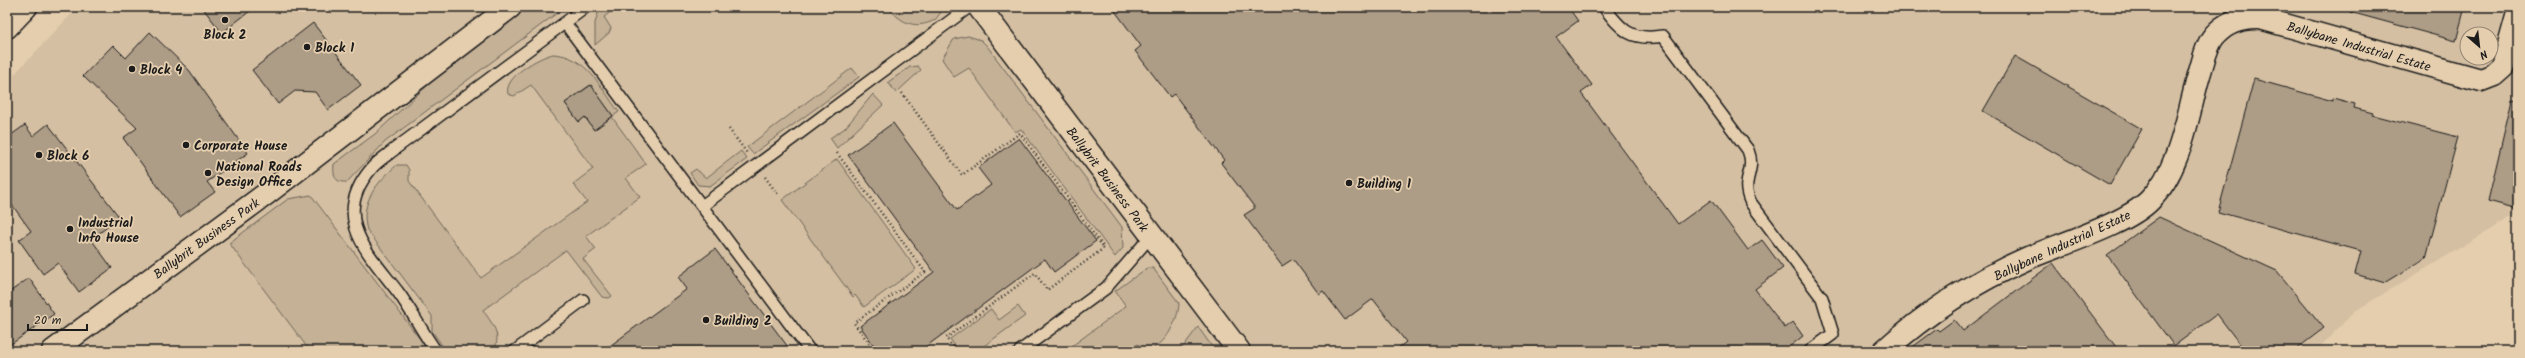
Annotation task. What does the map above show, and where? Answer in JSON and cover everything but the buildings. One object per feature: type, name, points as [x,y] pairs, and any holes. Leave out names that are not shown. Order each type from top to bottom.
[{"type":"main road","points":[[7,27],[26,7]]},
{"type":"main road","name":"Ballybrit Business Park","points":[[53,351],[266,194],[510,7]]},
{"type":"main road","name":"Ballybrit Business Park","points":[[979,7],[1150,236],[1239,351]]},
{"type":"main road","name":"Ballybane Industrial Estate","points":[[1884,351],[1912,326],[1961,293],[2026,259],[2129,216],[2150,201],[2166,180],[2169,173],[2204,57],[2213,37],[2234,21],[2246,17],[2260,18],[2481,80],[2494,75],[2503,67],[2518,13]]},
{"type":"lane","points":[[436,351],[423,333],[411,309],[355,231],[352,212],[357,191],[371,168],[586,7]]},
{"type":"lane","points":[[702,206],[969,7]]},
{"type":"lane","points":[[1604,7],[1627,32],[1638,38],[1663,36],[1748,150],[1752,162],[1746,182],[1746,193],[1751,203],[1822,298],[1831,326],[1833,334],[1810,351]]},
{"type":"lane","points":[[565,23],[810,351]]},
{"type":"lane","points":[[1020,351],[1106,288],[1150,236]]},
{"type":"lane","points":[[514,351],[583,300]]},
{"type":"path","points":[[902,93],[962,175],[1020,133],[1104,248],[1048,290],[1035,272],[946,338],[956,351]]},
{"type":"path","points":[[729,129],[750,157]]},
{"type":"path","points":[[837,153],[925,272],[854,323],[875,351]]},
{"type":"path","points":[[763,175],[778,196]]},
{"type":"shaded area","points":[[78,7],[2518,7],[2518,213],[2355,311],[2316,351],[7,351],[7,82]]},
{"type":"shaded area","points":[[528,7],[565,7],[385,142],[347,182],[339,181],[335,178],[334,164],[375,134],[446,68]]},
{"type":"shaded area","points":[[600,7],[617,7],[604,17],[611,28],[609,33],[595,45],[595,23]]},
{"type":"shaded area","points":[[888,7],[945,7],[935,20],[928,23],[915,24],[903,21]]},
{"type":"shaded area","points":[[968,36],[981,40],[987,46],[1122,227],[1123,248],[1115,257],[1021,129],[1015,132],[969,68],[954,77],[942,59],[954,39]]},
{"type":"shaded area","points":[[553,54],[565,56],[584,66],[599,83],[619,112],[613,116],[590,85],[565,103],[579,122],[585,117],[594,130],[612,117],[646,164],[626,178],[640,197],[586,236],[596,249],[583,259],[612,296],[609,298],[602,297],[566,250],[483,310],[495,329],[497,339],[494,351],[446,351],[432,331],[432,316],[367,230],[365,220],[368,202],[377,186],[397,165],[406,165],[409,170],[409,181],[481,278],[587,202],[573,184],[593,169],[531,85],[514,96],[508,94],[508,88],[516,75],[531,63]]},
{"type":"shaded area","points":[[918,66],[921,70],[896,93],[888,82],[910,67]]},
{"type":"shaded area","points":[[852,68],[859,77],[753,154],[747,147]]},
{"type":"shaded area","points":[[873,94],[883,105],[837,148],[830,138],[845,128]]},
{"type":"shaded area","points":[[741,151],[747,159],[710,186],[698,185],[690,173],[696,169],[706,178]]},
{"type":"shaded area","points":[[837,159],[916,269],[864,307],[855,295],[853,297],[782,200]]},
{"type":"shaded area","points":[[311,195],[426,347],[420,351],[310,351],[229,243],[288,199]]},
{"type":"shaded area","points":[[1147,268],[1153,268],[1179,303],[1173,326],[1163,340],[1151,350],[1144,351],[1138,344],[1129,351],[1065,351],[1126,306],[1115,291]]},
{"type":"shaded area","points":[[1018,306],[1025,316],[977,351],[959,351],[950,339],[991,309],[999,320]]},
{"type":"shaded area","points":[[1198,327],[1215,351],[1180,351]]},
{"type":"place","name":"Block 2","points":[[225,20]]},
{"type":"place","name":"Block 1","points":[[307,47]]},
{"type":"place","name":"Block 4","points":[[132,69]]},
{"type":"place","name":"Corporate House","points":[[186,145]]},
{"type":"place","name":"Block 6","points":[[39,155]]},
{"type":"place","name":"National Roads Design Office","points":[[208,173]]},
{"type":"place","name":"Building 1","points":[[1349,183]]},
{"type":"place","name":"Industrial Info House","points":[[70,229]]},
{"type":"place","name":"Building 2","points":[[706,320]]}]
